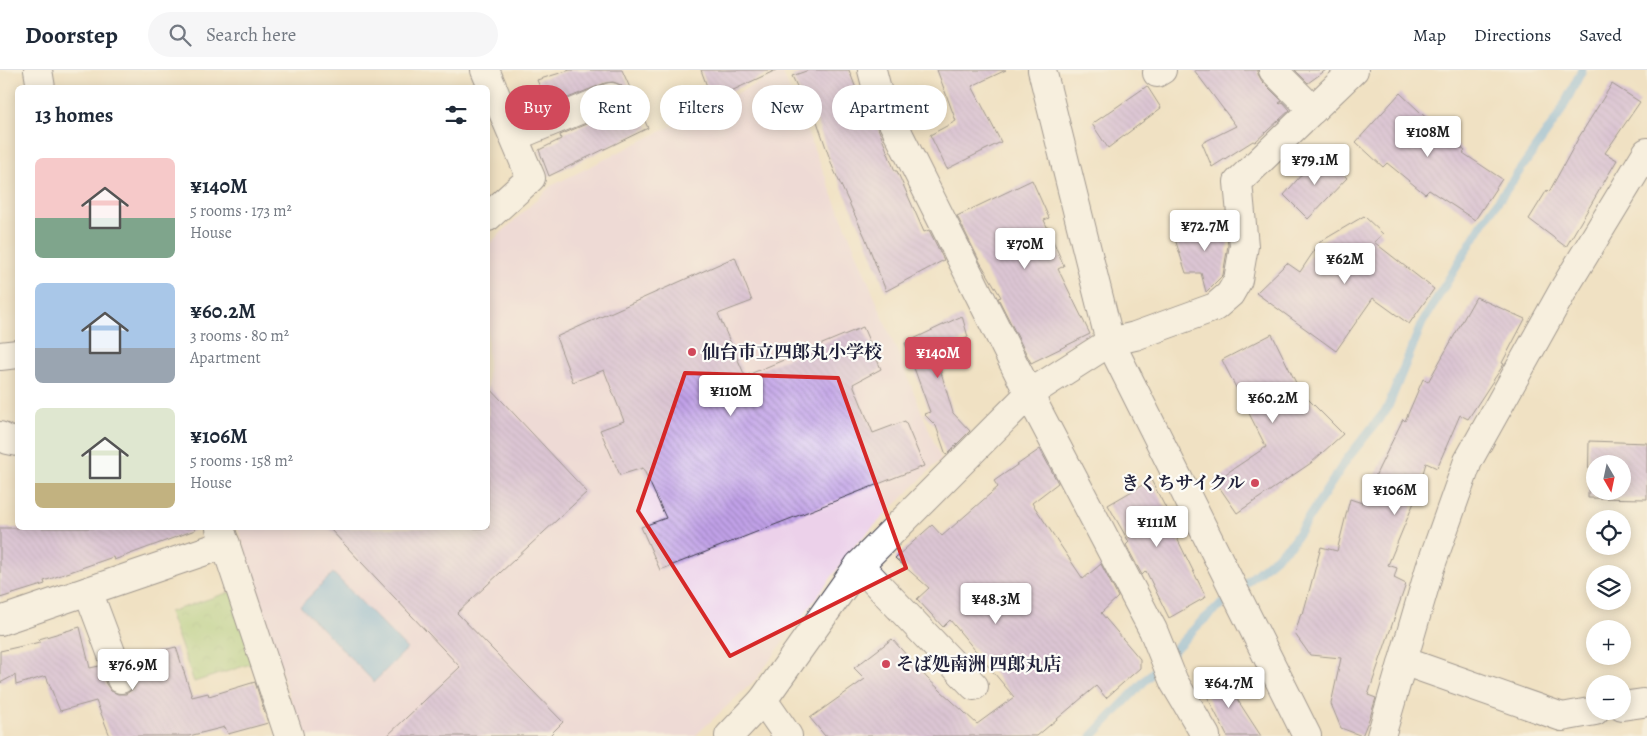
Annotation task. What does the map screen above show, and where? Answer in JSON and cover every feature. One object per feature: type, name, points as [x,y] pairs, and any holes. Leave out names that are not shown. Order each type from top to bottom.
[{"type":"street","points":[[38,70],[40,85]]},
{"type":"street","points":[[872,70],[878,93],[1029,394],[1153,630],[1174,682],[1206,736]]},
{"type":"street","points":[[1042,70],[1110,342],[1307,736]]},
{"type":"street","points":[[1273,70],[1313,110]]},
{"type":"street","points":[[729,736],[763,700],[859,565],[1029,394],[1110,342],[1135,336],[1215,307],[1230,294],[1238,280],[1244,246],[1238,182],[1354,70]]},
{"type":"street","points":[[490,92],[514,137],[531,178],[490,216]]},
{"type":"street","points":[[514,137],[580,110]]},
{"type":"street","points":[[1381,736],[1430,568],[1468,461],[1564,287],[1647,152]]},
{"type":"street","points":[[0,356],[15,354]]},
{"type":"street","points":[[0,436],[15,441]]},
{"type":"street","points":[[0,621],[88,591],[223,536],[288,736]]},
{"type":"street","points":[[859,565],[974,686]]},
{"type":"street","points":[[88,591],[121,678]]},
{"type":"street","points":[[1403,661],[1562,717],[1586,713]]},
{"type":"street","points":[[763,700],[788,736]]},
{"type":"highlighted area","points":[[685,373],[838,378],[906,568],[730,656],[638,511]]},
{"type":"shaded area","name":"仙台市立四郎丸小学校","points":[[782,71],[788,85],[754,85]]},
{"type":"shaded area","name":"仙台市立四郎丸小学校","points":[[752,86],[752,130],[806,130],[941,459],[856,544],[756,679],[695,736],[301,736],[239,530],[490,530],[490,243],[551,186],[663,130],[742,130],[742,91]]},
{"type":"green space","points":[[233,591],[257,662],[194,682],[169,612]]},
{"type":"water","points":[[333,573],[407,649],[374,682],[300,606]]},
{"type":"building","points":[[570,70],[622,70],[629,85],[613,82],[600,85],[580,85],[580,93],[570,97],[570,85],[539,85],[537,80]]},
{"type":"building","points":[[701,70],[776,70],[742,86],[706,85]]},
{"type":"building","points":[[809,70],[849,70],[855,85],[832,85],[832,130],[879,130],[895,171],[897,171],[924,232],[929,230],[944,260],[886,291],[865,237],[833,168],[820,130],[822,130],[822,85],[796,85],[792,76]]},
{"type":"building","points":[[937,70],[1006,70],[972,86],[1001,142],[947,169],[930,135],[939,130],[947,130],[947,126],[956,121],[947,97],[947,85],[943,85]]},
{"type":"building","points":[[1194,70],[1258,70],[1262,81],[1282,101],[1279,103],[1283,102],[1290,110],[1255,142],[1253,141],[1212,167],[1202,143],[1236,126]]},
{"type":"building","points":[[1295,70],[1326,70],[1308,83]]},
{"type":"building","points":[[1612,84],[1640,102],[1605,153],[1617,160],[1566,247],[1529,219],[1547,190],[1549,192],[1579,137]]},
{"type":"building","points":[[1147,86],[1161,108],[1108,148],[1092,124]]},
{"type":"building","points":[[1400,93],[1438,129],[1465,151],[1463,153],[1502,179],[1475,220],[1429,190],[1425,194],[1387,163],[1383,167],[1356,142]]},
{"type":"building","points":[[580,127],[580,130],[644,130],[549,176],[539,150],[561,139],[560,135]]},
{"type":"building","points":[[1321,152],[1347,178],[1308,219],[1284,195]]},
{"type":"building","points":[[1032,180],[1049,218],[1044,220],[1064,266],[1058,269],[1090,334],[1031,363],[998,298],[1001,297],[980,262],[957,216]]},
{"type":"building","points":[[1364,216],[1383,234],[1374,242],[1434,289],[1409,324],[1373,298],[1336,351],[1256,293],[1287,263],[1300,272],[1320,242]]},
{"type":"building","points":[[1225,220],[1228,245],[1223,275],[1206,292],[1201,273],[1186,273],[1174,236]]},
{"type":"building","points":[[735,257],[752,301],[718,314],[745,376],[863,327],[881,369],[853,384],[873,433],[905,421],[924,466],[660,570],[641,527],[666,518],[643,468],[620,475],[600,430],[624,421],[604,370],[573,382],[556,337]]},
{"type":"building","points":[[1476,297],[1525,319],[1502,363],[1504,364],[1468,419],[1460,415],[1437,468],[1426,463],[1415,500],[1388,565],[1397,568],[1394,578],[1406,584],[1368,695],[1376,698],[1362,736],[1341,728],[1331,704],[1341,658],[1310,655],[1295,634],[1301,613],[1303,614],[1321,547],[1337,551],[1350,499],[1362,503],[1403,419],[1405,421],[1423,379],[1428,382]]},
{"type":"building","points":[[962,316],[968,337],[936,355],[953,413],[970,431],[946,455],[936,426],[924,414],[930,412],[905,343]]},
{"type":"building","points":[[1272,334],[1300,391],[1343,434],[1311,463],[1237,513],[1215,481],[1266,447],[1222,360]]},
{"type":"building","points":[[490,388],[587,492],[457,613],[563,722],[549,736],[387,736],[460,667],[331,530],[490,530]]},
{"type":"building","points":[[1589,441],[1647,443],[1647,499],[1631,499],[1631,455],[1589,455]]},
{"type":"building","points":[[1040,449],[1058,483],[1032,503],[1083,579],[1101,564],[1118,597],[1101,613],[1140,659],[1140,668],[1106,698],[1096,686],[1037,736],[825,736],[810,718],[865,679],[854,668],[892,639],[927,678],[977,724],[1014,697],[950,620],[943,627],[917,599],[929,588],[895,558],[932,525],[942,536],[998,487],[994,481]]},
{"type":"building","points":[[1151,480],[1171,518],[1168,520],[1206,597],[1169,618],[1146,571],[1142,575],[1126,545],[1129,542],[1108,505]]},
{"type":"building","points":[[0,528],[15,528],[15,530],[195,530],[114,560],[113,557],[44,581],[45,584],[0,598]]},
{"type":"building","points":[[80,627],[90,668],[99,666],[111,691],[118,694],[126,694],[133,689],[136,682],[136,674],[130,658],[176,647],[192,697],[208,693],[209,696],[255,682],[268,723],[228,734],[225,727],[189,736],[110,736],[96,701],[60,711],[46,676],[16,685],[15,675],[0,683],[0,651],[40,642],[39,639]]},
{"type":"building","points":[[1220,673],[1261,736],[1227,736],[1201,684]]},
{"type":"waterway","points":[[1092,736],[1200,623],[1292,543],[1347,459],[1387,409],[1422,323],[1484,221],[1559,115],[1582,70]]},
{"type":"place","name":"仙台市立四郎丸小学校","points":[[692,352]]},
{"type":"place","name":"きくちサイクル","points":[[1255,483]]},
{"type":"place","name":"そば処南洲 四郎丸店","points":[[886,664]]}]
